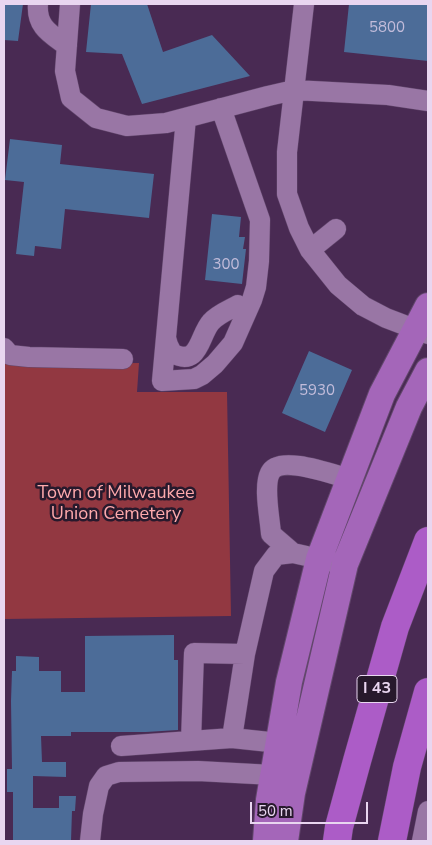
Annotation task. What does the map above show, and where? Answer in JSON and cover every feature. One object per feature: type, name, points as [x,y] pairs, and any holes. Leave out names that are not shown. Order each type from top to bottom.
[{"type":"highway","name":"I 43","points":[[337,841],[356,762],[395,627],[428,541]]},
{"type":"highway","points":[[392,841],[407,767],[428,692]]},
{"type":"main road","points":[[266,841],[269,800],[289,682],[319,559],[382,394],[422,332],[428,306]]},
{"type":"main road","points":[[285,841],[298,765],[345,564],[410,407],[428,371]]},
{"type":"street","points":[[38,4],[43,28],[67,46]]},
{"type":"street","points":[[70,4],[65,71],[71,98],[96,118],[126,126],[166,123],[294,90],[388,95],[428,100]]},
{"type":"street","points":[[304,4],[287,152],[287,194],[299,228],[310,250],[338,285],[363,306],[386,318],[422,332]]},
{"type":"street","points":[[186,118],[162,381],[191,380],[202,375],[215,364],[230,348],[255,294],[259,261],[260,220],[221,108]]},
{"type":"street","points":[[165,345],[168,345],[172,353],[182,356],[192,355],[197,350],[212,321],[238,305],[247,279],[248,215],[231,160],[234,144]]},
{"type":"street","points":[[310,250],[336,229]]},
{"type":"street","points":[[4,348],[10,355],[29,357],[123,358]]},
{"type":"street","points":[[293,553],[271,534],[267,485],[270,472],[276,466],[301,465],[350,479]]},
{"type":"street","points":[[232,738],[245,654],[264,571],[276,555],[293,553],[345,564]]},
{"type":"street","points":[[191,741],[194,653],[245,654]]},
{"type":"street","points":[[121,746],[232,738],[279,743]]},
{"type":"street","points":[[90,841],[99,786],[106,776],[119,772],[198,771],[273,776]]},
{"type":"street","points":[[422,841],[428,811]]},
{"type":"green space","name":"Town of Milwaukee Union Cemetery","points":[[139,363],[137,392],[227,392],[231,616],[4,619],[4,364]]},
{"type":"building","points":[[4,4],[23,4],[18,41],[4,40]]},
{"type":"building","points":[[91,4],[147,4],[163,52],[212,35],[250,76],[142,104],[122,54],[86,52]]},
{"type":"building","points":[[349,4],[428,4],[428,61],[344,52]]},
{"type":"building","points":[[10,139],[62,145],[60,164],[154,174],[149,218],[65,209],[61,249],[35,246],[34,256],[16,254],[24,182],[5,180]]},
{"type":"building","points":[[212,214],[241,217],[239,237],[245,237],[243,249],[246,249],[242,284],[205,280]]},
{"type":"building","points":[[309,351],[352,370],[325,432],[282,413]]},
{"type":"building","points":[[174,635],[174,660],[178,660],[178,730],[71,732],[71,736],[41,736],[42,762],[66,762],[66,777],[33,776],[33,808],[59,808],[59,796],[76,796],[75,811],[72,811],[71,841],[13,841],[13,792],[7,792],[7,769],[12,769],[12,671],[16,671],[16,656],[39,657],[39,671],[61,671],[61,692],[85,692],[85,636]]}]
